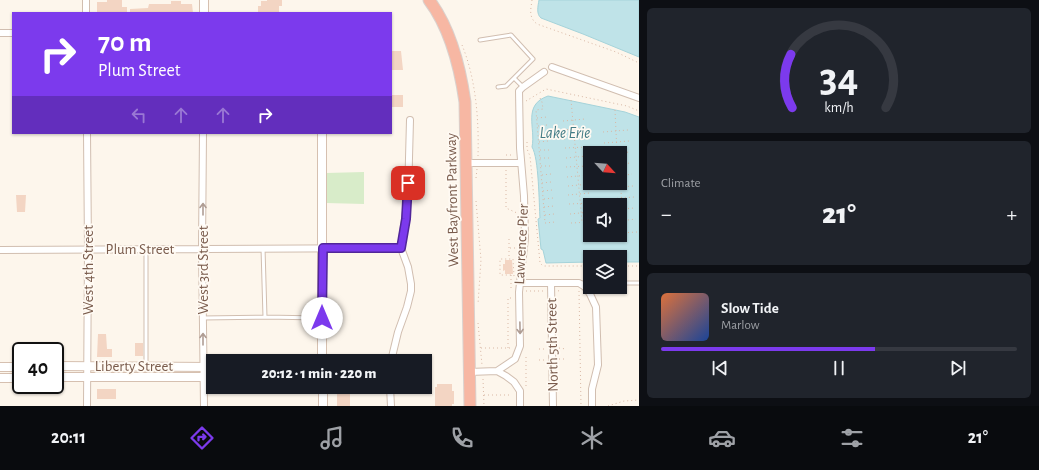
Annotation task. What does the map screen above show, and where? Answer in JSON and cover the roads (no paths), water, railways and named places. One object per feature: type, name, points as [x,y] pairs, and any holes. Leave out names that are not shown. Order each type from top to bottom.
[{"type":"highway","name":"West Bayfront Parkway","points":[[429,0],[434,6],[448,35],[461,76],[465,102],[470,406]]},
{"type":"street","points":[[86,0],[86,12]]},
{"type":"street","points":[[204,0],[204,12]]},
{"type":"street","points":[[0,33],[12,33]]},
{"type":"street","points":[[552,67],[639,98]]},
{"type":"street","points":[[523,86],[544,72]]},
{"type":"street","name":"Lawrence Pier","points":[[497,371],[512,361],[519,351],[520,283],[525,238],[524,196],[520,163],[519,95],[519,91],[523,86]]},
{"type":"street","points":[[393,354],[411,291],[409,271],[401,248],[408,196],[410,120]]},
{"type":"street","name":"West 4th Street","points":[[87,134],[87,406]]},
{"type":"street","name":"West 3rd Street","points":[[203,134],[202,248],[204,406]]},
{"type":"street","points":[[322,134],[322,354]]},
{"type":"street","points":[[466,163],[520,163]]},
{"type":"street","name":"Plum Street","points":[[0,250],[401,248]]},
{"type":"street","points":[[520,283],[551,283],[579,286],[585,287],[590,294],[596,307],[598,365],[592,389],[592,406]]},
{"type":"street","name":"North 5th Street","points":[[551,283],[553,406]]},
{"type":"street","name":"Liberty Street","points":[[64,366],[203,366]]},
{"type":"street","points":[[0,367],[12,367]]},
{"type":"street","points":[[469,372],[497,371],[517,386],[521,395],[520,406]]},
{"type":"street","name":"Liberty Street","points":[[64,377],[204,377]]},
{"type":"street","points":[[0,378],[12,378]]},
{"type":"street","points":[[323,394],[323,406]]},
{"type":"street","points":[[390,394],[391,406]]},
{"type":"lane","points":[[480,40],[511,35],[533,59],[506,86],[498,87]]},
{"type":"lane","points":[[514,78],[523,86]]},
{"type":"lane","points":[[263,248],[265,317]]},
{"type":"lane","points":[[146,249],[146,366]]},
{"type":"lane","points":[[627,283],[639,283]]},
{"type":"lane","points":[[579,286],[583,285]]},
{"type":"lane","points":[[203,318],[322,318]]},
{"type":"water","points":[[539,0],[639,0],[639,57],[541,18],[538,12]]},
{"type":"water","name":"Lake Erie","points":[[548,96],[625,112],[639,117],[639,262],[627,262],[627,250],[583,250],[583,262],[546,263],[543,250],[541,249],[538,219],[540,218],[539,192],[536,161],[532,147],[532,118],[535,105],[540,100]]}]
